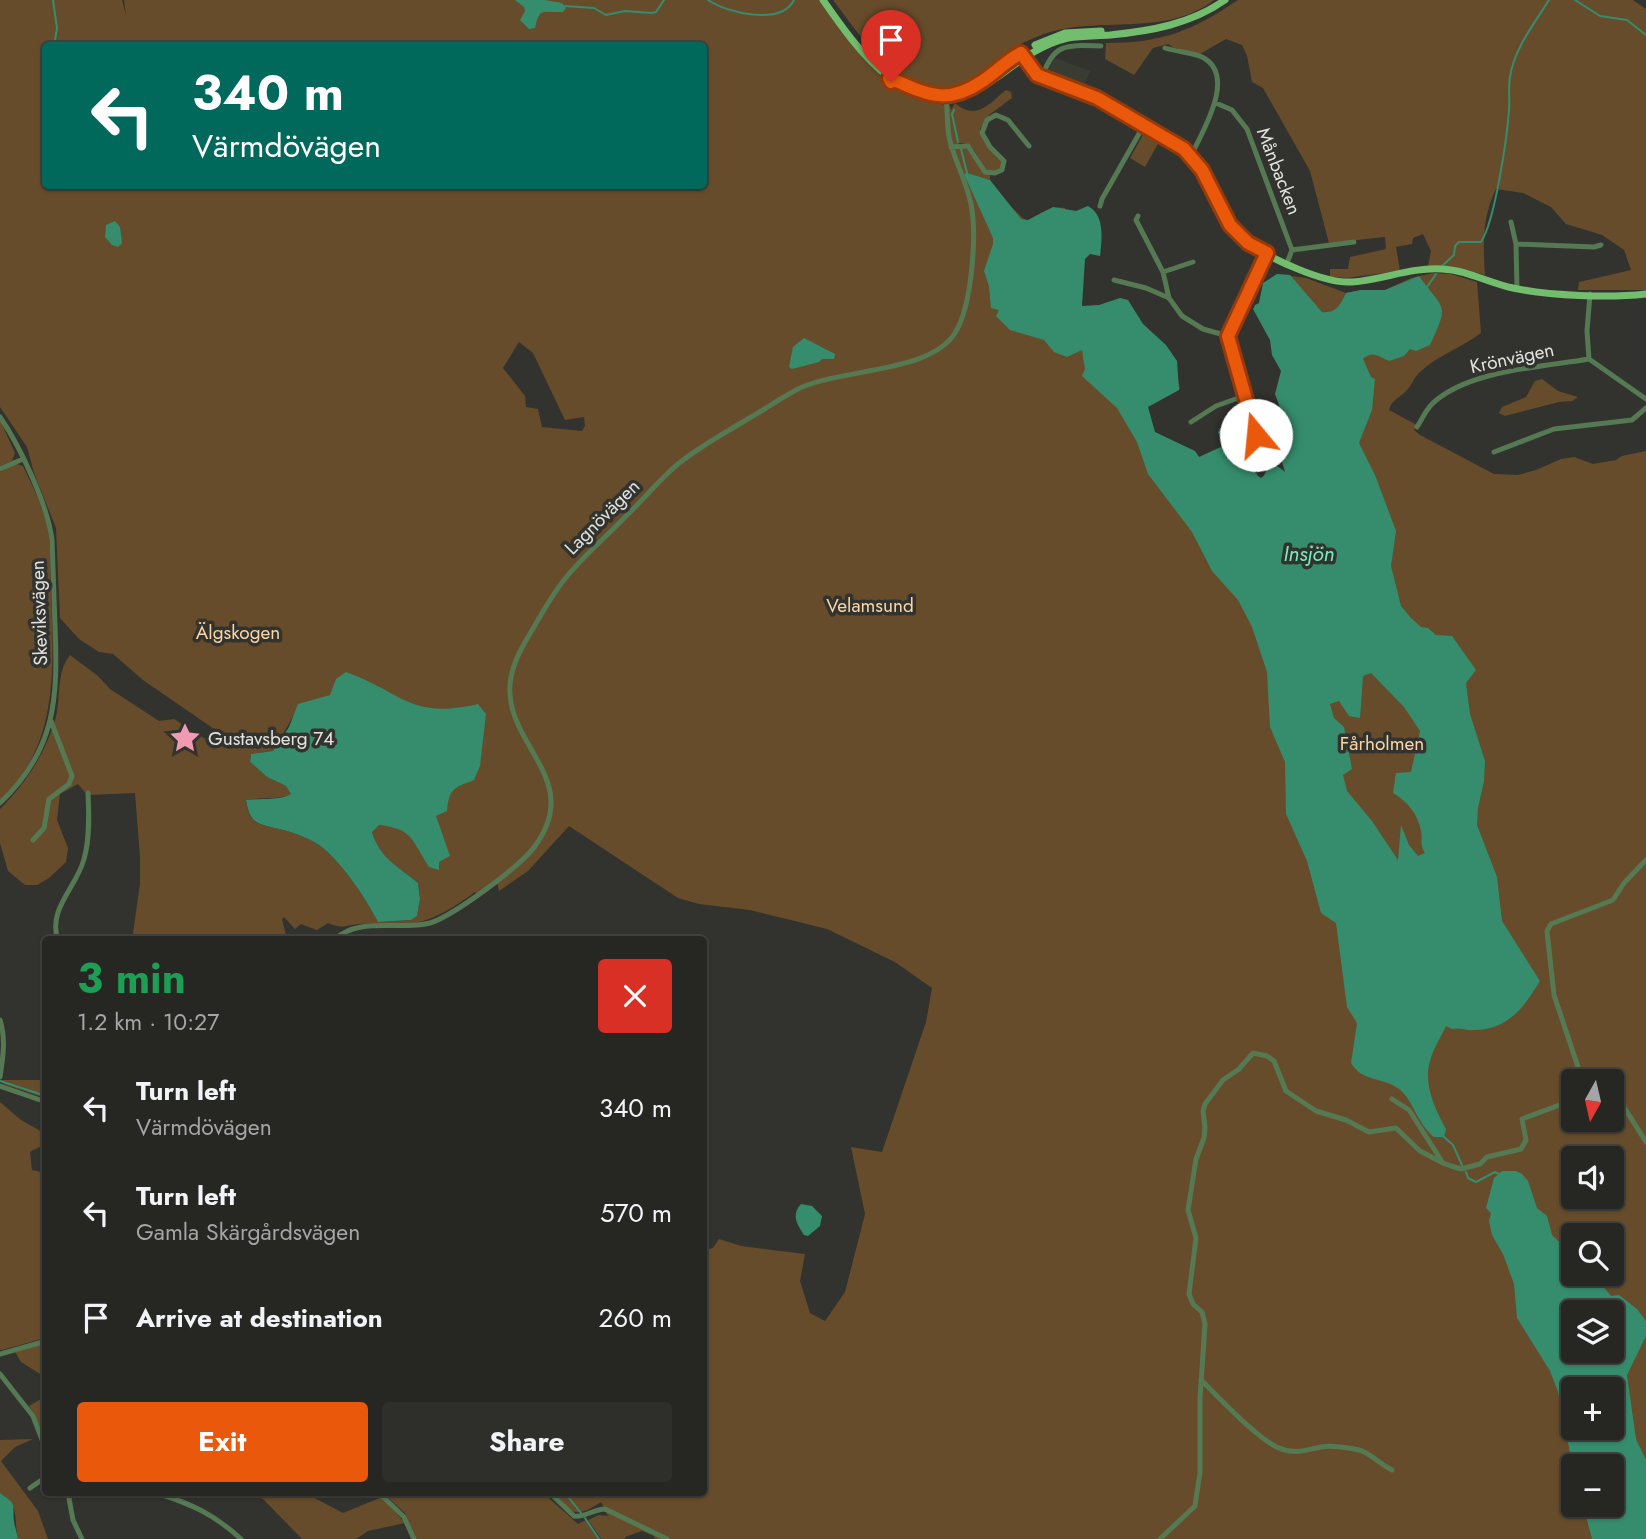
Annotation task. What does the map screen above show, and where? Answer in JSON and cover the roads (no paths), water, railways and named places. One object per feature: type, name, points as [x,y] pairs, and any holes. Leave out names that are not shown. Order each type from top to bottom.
[{"type":"main road","points":[[823,0],[842,26],[889,78],[912,90],[946,98],[977,84],[1050,37],[1065,33],[1157,29],[1183,22],[1225,0]]},
{"type":"main road","points":[[1022,55],[1042,78],[1097,98],[1178,144],[1192,156],[1230,225],[1248,243],[1310,274],[1335,281],[1352,282],[1440,268],[1517,289],[1590,294],[1646,294]]},
{"type":"street","points":[[1042,78],[1047,62],[1060,48],[1076,45],[1101,46]]},
{"type":"street","points":[[1165,47],[1207,60],[1218,81],[1216,103],[1192,156]]},
{"type":"street","name":"Lagnövägen","points":[[338,936],[359,927],[411,926],[437,920],[488,886],[533,849],[549,818],[550,789],[543,768],[517,723],[511,707],[510,684],[515,663],[524,643],[564,580],[668,474],[698,450],[800,388],[843,374],[915,361],[941,349],[953,337],[962,319],[967,299],[973,227],[957,146],[947,126],[946,98]]},
{"type":"street","name":"Månbacken","points":[[1216,103],[1232,110],[1247,129],[1292,250]]},
{"type":"street","points":[[957,146],[971,148],[985,172],[995,173],[1002,170],[1004,161],[982,133],[986,120],[996,115],[1009,120],[1029,146]]},
{"type":"street","points":[[1100,206],[1144,125]]},
{"type":"street","points":[[1138,216],[1136,220],[1163,272],[1169,298],[1182,316],[1196,326],[1228,336]]},
{"type":"street","points":[[1511,222],[1516,244],[1517,289]]},
{"type":"street","points":[[1287,263],[1292,250],[1354,242]]},
{"type":"street","points":[[1516,244],[1601,245]]},
{"type":"street","points":[[1256,435],[1228,336],[1267,253]]},
{"type":"street","points":[[1163,272],[1193,262]]},
{"type":"street","points":[[1114,279],[1169,298]]},
{"type":"street","points":[[1590,294],[1587,331],[1589,359],[1646,399]]},
{"type":"street","name":"Krönvägen","points":[[1417,427],[1433,403],[1474,380],[1589,359]]},
{"type":"street","points":[[1191,422],[1216,406],[1244,396]]},
{"type":"street","points":[[1494,452],[1554,429],[1632,420],[1646,408]]},
{"type":"street","name":"Skeviksvägen","points":[[0,418],[23,459],[47,516],[52,540],[57,672],[51,721],[34,760],[0,803]]},
{"type":"street","points":[[0,469],[23,459]]},
{"type":"street","points":[[33,840],[44,828],[49,799],[69,784],[72,776],[51,721]]},
{"type":"street","points":[[57,936],[56,916],[85,857],[88,793]]},
{"type":"street","points":[[1579,1069],[1554,995],[1547,931],[1551,924],[1613,900],[1624,883],[1646,860]]},
{"type":"street","points":[[0,1020],[4,1033],[4,1051],[0,1077]]},
{"type":"street","points":[[1160,1539],[1195,1506],[1200,1472],[1204,1318],[1189,1294],[1196,1238],[1188,1210],[1196,1159],[1204,1138],[1205,1104],[1231,1072],[1239,1069],[1253,1053],[1267,1056],[1274,1061],[1286,1091],[1316,1111],[1346,1120],[1369,1132],[1396,1128],[1420,1152],[1461,1169],[1480,1164],[1487,1157],[1521,1149],[1526,1140],[1521,1119],[1561,1104]]},
{"type":"street","points":[[0,1086],[42,1101]]},
{"type":"street","points":[[1392,1099],[1409,1110],[1443,1163]]},
{"type":"street","points":[[1624,1107],[1646,1142]]},
{"type":"street","points":[[0,1354],[42,1342]]},
{"type":"street","points":[[0,1374],[9,1389],[33,1416],[42,1440]]},
{"type":"street","points":[[1201,1380],[1277,1448],[1298,1452],[1325,1447],[1357,1449],[1365,1451],[1378,1463],[1392,1470]]},
{"type":"street","points":[[30,1488],[42,1480]]},
{"type":"street","points":[[69,1496],[73,1520],[82,1539]]},
{"type":"street","points":[[179,1496],[221,1520],[241,1539]]},
{"type":"street","points":[[382,1496],[404,1517],[414,1539]]},
{"type":"street","points":[[553,1496],[574,1516],[605,1509],[667,1539]]},
{"type":"water","points":[[515,0],[545,0],[562,3],[566,8],[563,12],[543,12],[535,28],[529,29],[520,20],[525,11],[524,7]]},
{"type":"water","name":"Insjön","points":[[964,174],[990,180],[1021,219],[1028,220],[1053,207],[1076,211],[1088,206],[1093,210],[1100,221],[1100,256],[1090,254],[1085,259],[1082,306],[1099,305],[1120,298],[1128,300],[1143,324],[1166,345],[1177,361],[1179,390],[1148,407],[1155,432],[1195,451],[1199,457],[1223,446],[1218,432],[1220,428],[1227,426],[1261,478],[1271,461],[1285,472],[1276,442],[1276,422],[1284,418],[1275,394],[1281,371],[1272,355],[1270,340],[1253,309],[1259,303],[1263,283],[1277,274],[1290,275],[1322,312],[1327,312],[1338,307],[1346,293],[1385,290],[1419,276],[1439,302],[1442,314],[1430,345],[1416,351],[1410,349],[1404,356],[1389,361],[1373,355],[1363,359],[1371,377],[1375,379],[1372,410],[1359,443],[1375,475],[1396,531],[1391,566],[1401,606],[1421,627],[1428,628],[1436,635],[1452,636],[1476,670],[1466,683],[1470,714],[1485,761],[1477,825],[1497,877],[1502,921],[1540,981],[1521,1008],[1496,1026],[1471,1030],[1446,1026],[1431,1057],[1428,1070],[1434,1105],[1446,1129],[1444,1137],[1434,1137],[1428,1132],[1399,1089],[1361,1073],[1351,1063],[1357,1023],[1347,1007],[1336,923],[1321,913],[1307,861],[1286,814],[1285,762],[1270,727],[1267,672],[1252,627],[1238,600],[1212,571],[1192,532],[1148,474],[1137,442],[1117,408],[1082,376],[1085,369],[1082,350],[1067,357],[1054,352],[1044,340],[1010,330],[996,316],[999,310],[991,308],[989,286],[984,271],[993,238]],"holes":[[[1371,673],[1404,707],[1420,731],[1411,772],[1396,773],[1393,793],[1415,814],[1420,825],[1425,853],[1418,856],[1409,845],[1401,825],[1398,860],[1372,821],[1347,791],[1343,775],[1352,769],[1344,727],[1334,718],[1330,704],[1339,701],[1349,716],[1360,718],[1363,676]]]},
{"type":"water","points":[[115,221],[120,227],[122,243],[118,247],[105,237],[106,225]]},
{"type":"water","points":[[804,338],[835,354],[834,359],[822,359],[792,369],[789,367],[793,347]]},
{"type":"water","points":[[346,672],[421,706],[437,709],[478,704],[486,714],[480,766],[474,780],[454,790],[449,798],[447,811],[436,816],[450,856],[439,862],[439,870],[429,867],[414,842],[399,829],[379,825],[372,832],[385,856],[418,883],[420,899],[417,916],[411,920],[378,922],[354,882],[323,848],[299,835],[258,823],[248,809],[246,800],[291,794],[286,786],[267,777],[250,762],[251,754],[273,751],[289,727],[298,704],[330,695],[336,679]]},
{"type":"water","points":[[1502,1171],[1522,1174],[1528,1181],[1537,1208],[1547,1216],[1552,1235],[1561,1244],[1561,1286],[1603,1286],[1611,1296],[1619,1295],[1637,1309],[1646,1321],[1646,1336],[1627,1375],[1636,1439],[1646,1460],[1646,1539],[1592,1539],[1586,1517],[1624,1517],[1624,1454],[1570,1454],[1567,1440],[1624,1440],[1624,1377],[1561,1377],[1561,1407],[1550,1371],[1517,1318],[1514,1284],[1503,1254],[1492,1235],[1489,1221],[1491,1213],[1486,1208],[1494,1178]]},
{"type":"water","points":[[801,1204],[812,1206],[822,1216],[820,1226],[808,1236],[804,1235],[796,1220],[796,1212]]},
{"type":"water","points":[[0,1493],[13,1505],[18,1539],[0,1539]]},
{"type":"waterway","points":[[53,0],[57,28],[55,42]]},
{"type":"waterway","points":[[565,6],[594,8],[606,15],[625,11],[652,13],[656,12],[664,0]]},
{"type":"waterway","points":[[708,0],[728,9],[753,15],[778,13],[794,0]]},
{"type":"waterway","points":[[1442,266],[1454,255],[1455,246],[1459,242],[1481,242],[1486,231],[1503,159],[1512,67],[1525,37],[1549,0]]},
{"type":"waterway","points":[[1575,0],[1600,16],[1627,20],[1646,35]]},
{"type":"waterway","points":[[954,110],[952,114],[958,142]]},
{"type":"waterway","points":[[961,149],[967,173]]},
{"type":"waterway","points":[[1427,287],[1436,274]]},
{"type":"waterway","points":[[0,1081],[42,1095]]},
{"type":"waterway","points":[[1444,1137],[1453,1145],[1462,1165]]},
{"type":"waterway","points":[[1466,1172],[1468,1178],[1476,1182],[1495,1172],[1499,1174]]},
{"type":"waterway","points":[[567,1496],[581,1513]]},
{"type":"waterway","points":[[585,1518],[599,1539]]},
{"type":"place","name":"Gustavsberg 74","points":[[185,738]]},
{"type":"park label","name":"Velamsund","points":[[870,605]]},
{"type":"park label","name":"Älgskogen","points":[[238,632]]},
{"type":"park label","name":"Fårholmen","points":[[1382,743]]}]
